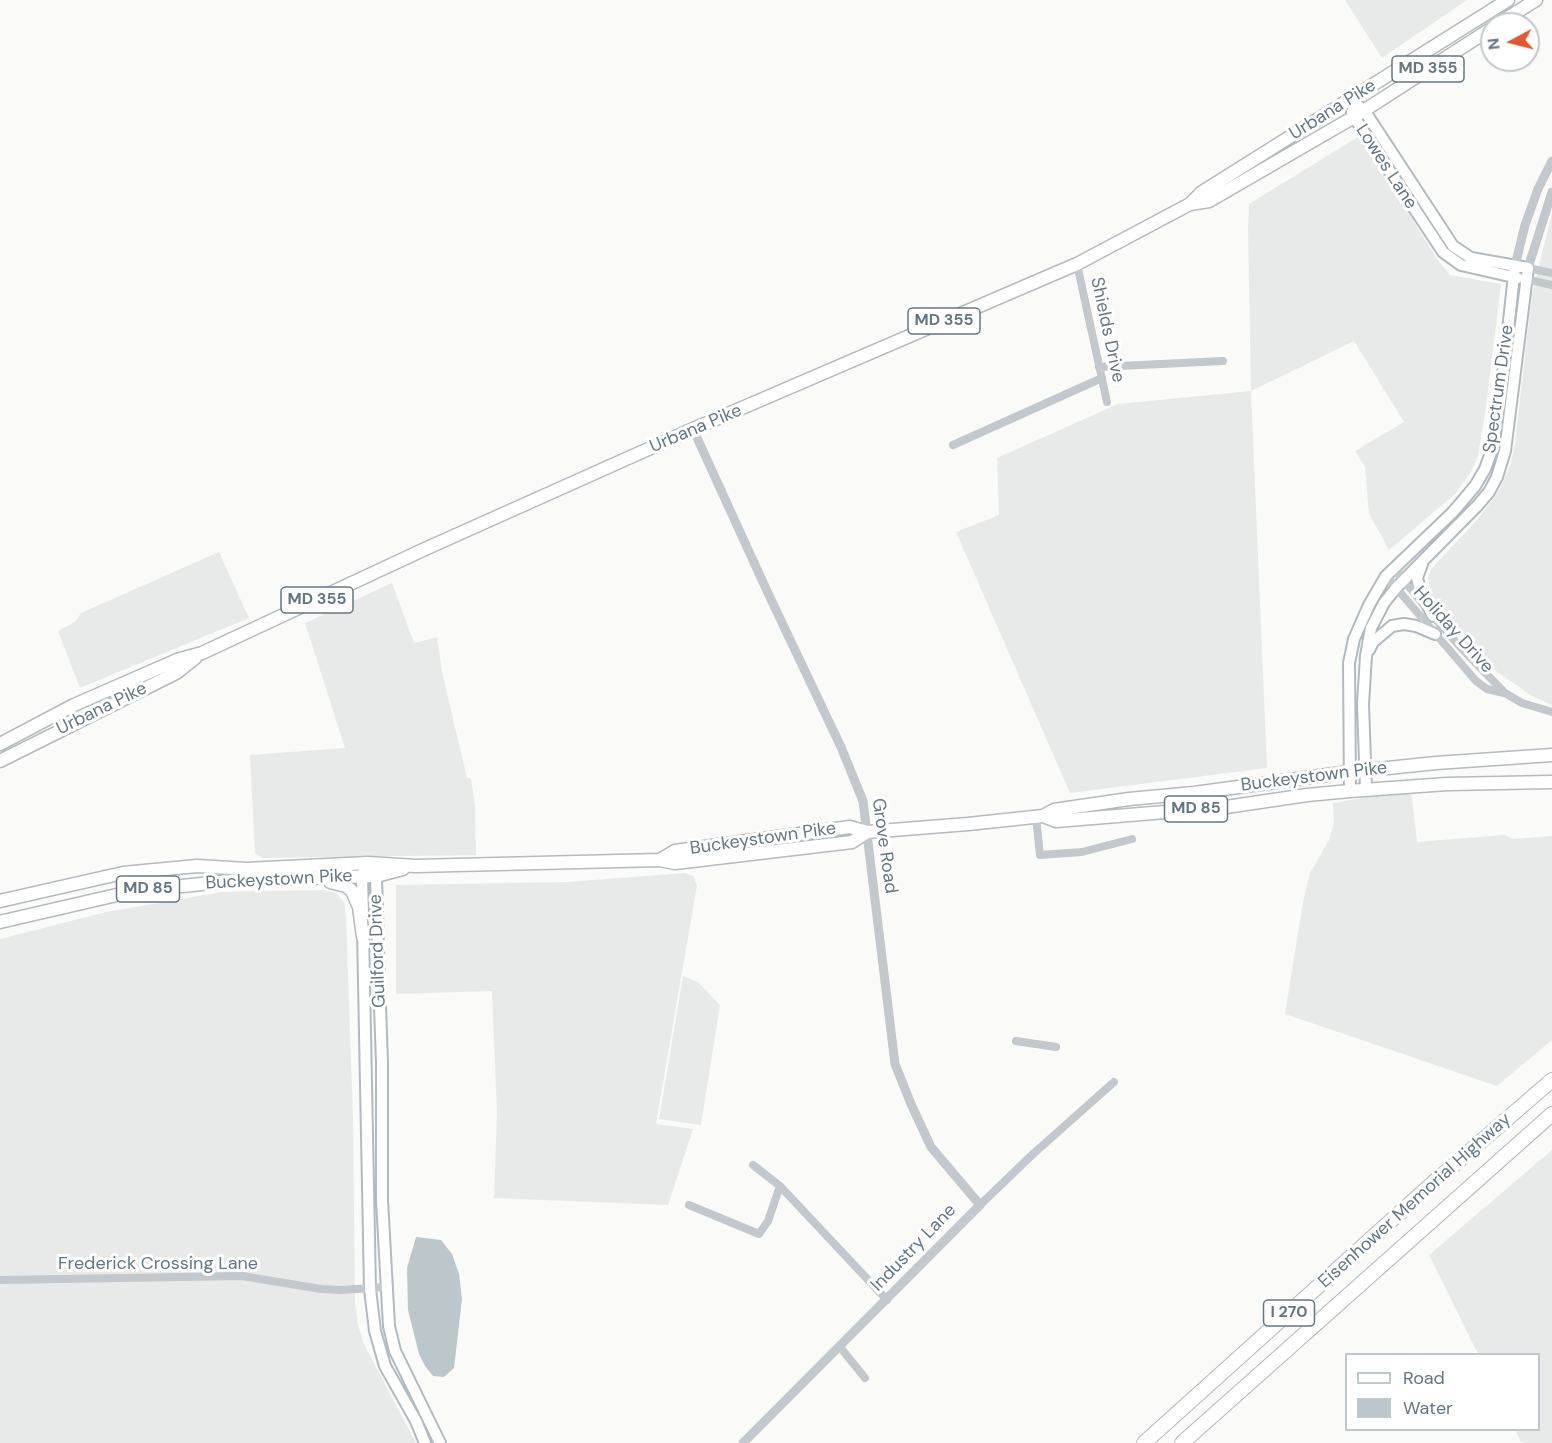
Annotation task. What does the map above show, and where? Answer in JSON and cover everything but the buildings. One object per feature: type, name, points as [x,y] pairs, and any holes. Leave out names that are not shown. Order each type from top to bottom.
[{"type":"highway","name":"Eisenhower Memorial Highway","points":[[1144,1443],[1552,1080]]},
{"type":"highway","name":"Eisenhower Memorial Highway","points":[[1182,1443],[1552,1114]]},
{"type":"main road","name":"Urbana Pike","points":[[0,744],[74,705],[177,660],[202,653],[414,554],[693,429],[1077,264],[1190,204],[1202,192],[1508,0]]},
{"type":"main road","points":[[1517,12],[1536,0]]},
{"type":"main road","name":"Urbana Pike","points":[[1190,204],[1209,201],[1354,117],[1480,36]]},
{"type":"main road","name":"Lowes Lane","points":[[1350,100],[1364,110],[1453,246],[1472,258],[1527,274]]},
{"type":"main road","name":"Lowes Lane","points":[[1350,100],[1354,117],[1443,252],[1461,265],[1514,271]]},
{"type":"main road","name":"Spectrum Drive","points":[[1350,791],[1349,663],[1354,639],[1369,604],[1390,572],[1453,512],[1475,486],[1485,469],[1492,450],[1501,394],[1514,271]]},
{"type":"main road","name":"Spectrum Drive","points":[[1366,790],[1364,704],[1366,656],[1371,628],[1384,603],[1478,506],[1497,477],[1505,451],[1527,274]]},
{"type":"main road","points":[[1424,560],[1417,578],[1421,594],[1433,616]]},
{"type":"main road","points":[[1366,656],[1373,642],[1392,626],[1404,624],[1416,626],[1435,634]]},
{"type":"main road","name":"Urbana Pike","points":[[0,761],[176,673],[202,653]]},
{"type":"main road","name":"Buckeystown Pike","points":[[1039,817],[1054,810],[1129,799],[1194,793],[1365,770],[1552,755]]},
{"type":"main road","name":"Buckeystown Pike","points":[[0,901],[123,873],[197,866],[246,868],[368,863],[416,866],[660,860],[675,851],[850,828],[867,832],[1039,817],[1056,821],[1226,807],[1350,791],[1447,784],[1552,782]]},
{"type":"main road","name":"Guilford Drive","points":[[368,863],[362,876],[370,1289],[375,1330],[385,1366],[426,1443]]},
{"type":"main road","name":"Guilford Drive","points":[[368,863],[376,876],[382,1063],[382,1200],[389,1326],[395,1351],[440,1443]]},
{"type":"main road","name":"Buckeystown Pike","points":[[0,922],[134,891],[240,880],[376,876],[416,866]]},
{"type":"main road","points":[[299,878],[346,885],[352,891],[359,907],[363,937]]},
{"type":"street","name":"Spectrum Drive","points":[[1514,271],[1525,225],[1538,189],[1552,161]]},
{"type":"street","name":"Spectrum Drive","points":[[1527,274],[1552,192]]},
{"type":"street","name":"Shields Drive","points":[[1077,264],[1107,402]]},
{"type":"street","name":"Lowes Lane","points":[[1527,274],[1552,273]]},
{"type":"street","name":"Lowes Lane","points":[[1527,274],[1552,285]]},
{"type":"street","points":[[1099,367],[1222,362]]},
{"type":"street","points":[[953,445],[1102,378]]},
{"type":"street","name":"Grove Road","points":[[693,429],[844,753],[863,801],[887,1016],[895,1064],[932,1147],[981,1204]]},
{"type":"street","name":"Holiday Drive","points":[[1390,572],[1435,634],[1476,681],[1487,689],[1505,693]]},
{"type":"street","name":"Holiday Drive","points":[[1400,584],[1505,693],[1522,703],[1552,712]]},
{"type":"street","points":[[1039,817],[1040,855],[1082,852],[1132,839]]},
{"type":"street","points":[[1016,1041],[1056,1047]]},
{"type":"street","name":"Industry Lane","points":[[743,1443],[981,1204],[1114,1082]]},
{"type":"street","points":[[753,1165],[780,1186],[887,1300]]},
{"type":"street","points":[[689,1205],[759,1234],[768,1221],[780,1186]]},
{"type":"street","name":"Frederick Crossing Lane","points":[[0,1280],[242,1276],[321,1289],[387,1287]]},
{"type":"street","points":[[840,1347],[864,1373],[865,1378]]},
{"type":"shaded area","points":[[1345,0],[1467,0],[1382,58]]},
{"type":"shaded area","points":[[1361,135],[1437,259],[1450,275],[1501,284],[1478,456],[1471,472],[1455,494],[1389,550],[1369,513],[1365,467],[1355,451],[1404,422],[1354,341],[1251,391],[1249,204]]},
{"type":"shaded area","points":[[1552,213],[1552,705],[1532,696],[1486,664],[1437,605],[1431,595],[1428,577],[1432,568],[1477,520],[1499,491],[1511,463],[1532,295]]},
{"type":"shaded area","points":[[1251,391],[1267,768],[1070,793],[956,532],[999,515],[997,458],[1118,404]]},
{"type":"shaded area","points":[[219,552],[249,618],[80,688],[58,631],[76,621],[81,613]]},
{"type":"shaded area","points":[[392,583],[414,643],[437,637],[442,672],[467,778],[471,778],[475,806],[476,855],[262,858],[255,853],[250,755],[345,748],[305,623]]},
{"type":"shaded area","points":[[1411,790],[1417,842],[1504,835],[1513,839],[1552,836],[1552,1040],[1497,1086],[1285,1014],[1303,902],[1310,873],[1329,840],[1334,823],[1333,803]]},
{"type":"shaded area","points":[[685,873],[693,876],[697,885],[656,1124],[693,1129],[668,1205],[494,1198],[497,1113],[492,991],[396,994],[396,885],[568,882]]},
{"type":"shaded area","points":[[324,890],[336,893],[344,902],[346,916],[353,1117],[355,1303],[358,1324],[363,1342],[416,1443],[0,1443],[0,939],[106,912],[222,892]]},
{"type":"shaded area","points":[[683,976],[698,982],[720,1005],[701,1125],[659,1119]]},
{"type":"shaded area","points":[[1552,1150],[1552,1443],[1521,1442],[1516,1431],[1540,1431],[1540,1353],[1478,1353],[1429,1255]]},
{"type":"water","points":[[416,1237],[441,1240],[452,1254],[459,1274],[462,1299],[454,1368],[444,1377],[433,1376],[425,1366],[419,1354],[408,1310],[407,1268]]}]
